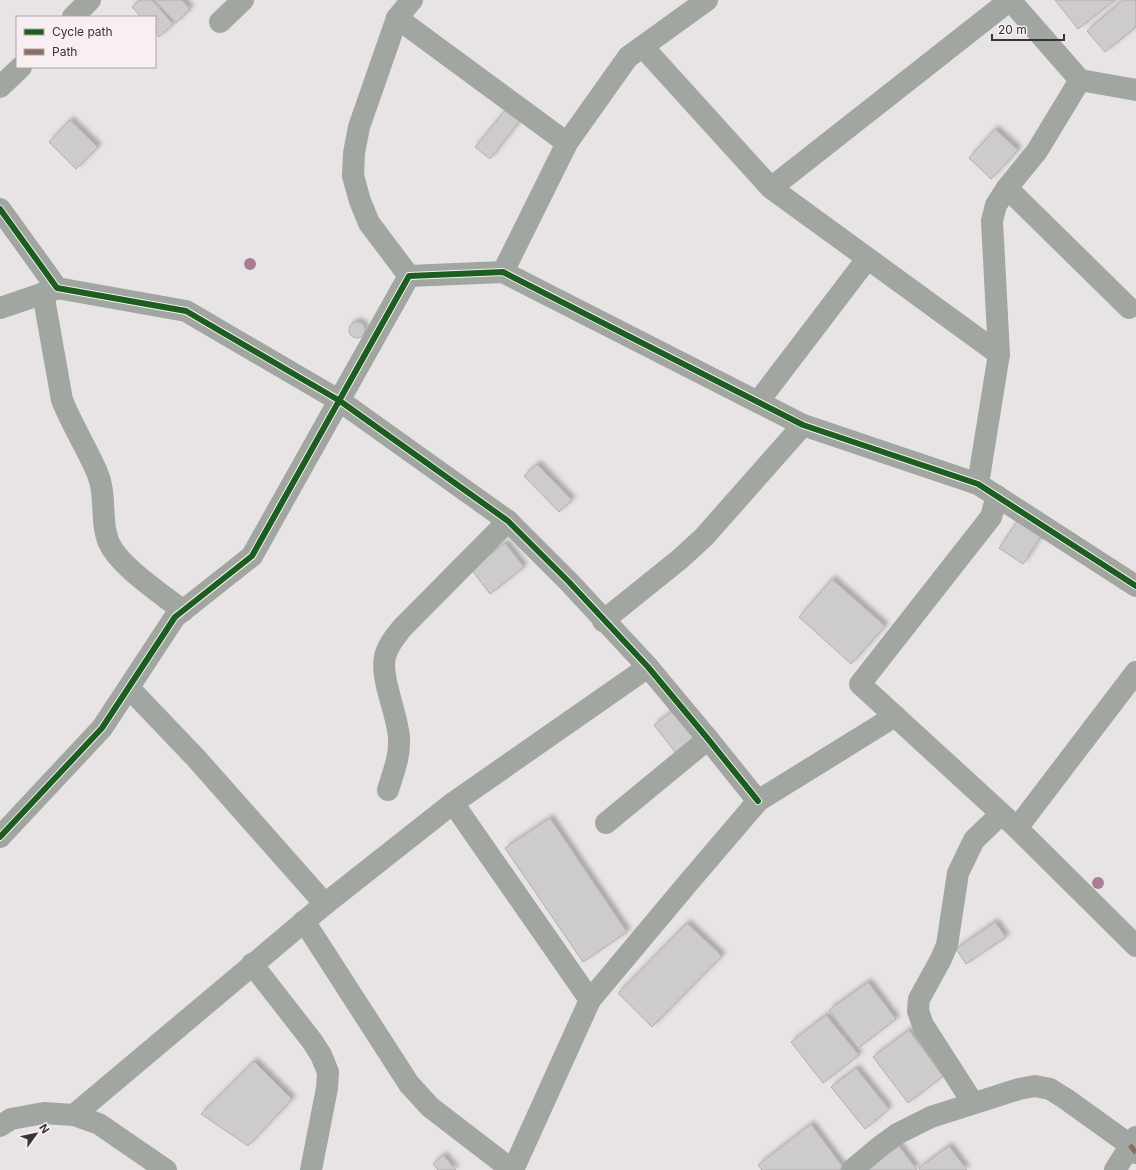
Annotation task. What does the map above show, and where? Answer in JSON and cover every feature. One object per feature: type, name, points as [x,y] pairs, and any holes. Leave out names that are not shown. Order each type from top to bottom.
[{"type":"street","points":[[74,16],[90,0]]},
{"type":"street","points":[[220,22],[243,0]]},
{"type":"street","points":[[409,276],[369,223],[360,201],[353,176],[354,153],[359,127],[397,18],[412,0]]},
{"type":"street","points":[[503,272],[567,142],[628,57],[708,0]]},
{"type":"street","points":[[771,188],[1010,0],[1080,80],[1136,90]]},
{"type":"street","points":[[397,18],[567,142]]},
{"type":"street","points":[[643,47],[771,188],[998,354]]},
{"type":"street","points":[[0,87],[20,68]]},
{"type":"street","points":[[978,484],[998,354],[992,221],[996,205],[1007,188],[1037,151],[1080,80]]},
{"type":"street","points":[[1007,188],[1129,308]]},
{"type":"street","points":[[0,209],[50,291],[62,400],[68,416],[101,484],[104,498],[105,527],[109,543],[116,555],[127,568],[183,611]]},
{"type":"street","points":[[758,402],[867,259]]},
{"type":"street","points":[[409,276],[503,272],[803,425],[978,484],[1134,581]]},
{"type":"street","points":[[0,837],[102,728],[175,617],[252,556],[409,276]]},
{"type":"street","points":[[0,308],[50,291],[186,311],[340,401],[508,521],[570,582],[603,620],[648,667],[758,801]]},
{"type":"street","points":[[603,620],[680,559],[704,537],[803,425]]},
{"type":"street","points":[[997,496],[991,518],[860,684],[1017,828],[1136,946]]},
{"type":"street","points":[[388,790],[398,758],[399,740],[398,722],[385,677],[384,658],[390,643],[402,628],[508,521]]},
{"type":"street","points":[[74,1115],[252,964],[453,803],[648,667]]},
{"type":"street","points":[[1017,828],[1136,672]]},
{"type":"street","points":[[129,688],[195,757],[325,904]]},
{"type":"street","points":[[304,922],[409,1084],[430,1107],[512,1170],[590,1000],[758,801],[895,716]]},
{"type":"street","points":[[606,823],[708,739]]},
{"type":"street","points":[[453,803],[590,1000]]},
{"type":"street","points":[[973,1103],[922,1025],[918,1012],[919,998],[941,959],[947,945],[958,873],[964,858],[974,840],[1001,814]]},
{"type":"street","points":[[252,964],[312,1041],[321,1054],[328,1072],[327,1088],[311,1170]]},
{"type":"street","points":[[852,1170],[897,1134],[931,1117],[1019,1089],[1036,1086],[1050,1089],[1134,1145],[1115,1170]]},
{"type":"street","points":[[0,1126],[11,1119],[44,1113],[74,1115],[99,1124],[166,1170]]},
{"type":"building","points":[[140,0],[152,0],[173,24],[159,37],[156,33],[156,16],[140,16],[132,7]]},
{"type":"building","points":[[154,0],[182,0],[190,9],[176,23]]},
{"type":"building","points":[[1055,0],[1115,0],[1078,29]]},
{"type":"building","points":[[1123,0],[1136,0],[1136,27],[1105,52],[1087,31]]},
{"type":"building","points":[[507,108],[521,119],[490,159],[475,147]]},
{"type":"building","points":[[70,120],[98,147],[76,169],[49,142]]},
{"type":"building","points":[[995,129],[1018,150],[991,179],[969,158]]},
{"type":"building","points":[[357,322],[363,324],[365,330],[363,336],[357,338],[351,336],[349,330],[351,324]]},
{"type":"building","points":[[537,464],[572,500],[559,512],[524,476]]},
{"type":"building","points":[[1020,517],[1043,533],[1023,564],[999,548]]},
{"type":"building","points":[[505,543],[524,567],[490,594],[471,569]]},
{"type":"building","points":[[832,579],[885,626],[851,664],[799,617]]},
{"type":"building","points":[[674,710],[698,740],[678,756],[654,725]]},
{"type":"building","points":[[550,818],[627,932],[583,962],[505,848]]},
{"type":"building","points":[[995,922],[1006,937],[966,964],[956,949]]},
{"type":"building","points":[[687,923],[722,956],[652,1027],[618,993]]},
{"type":"building","points":[[868,982],[896,1019],[858,1048],[829,1010]]},
{"type":"building","points":[[826,1015],[859,1055],[823,1083],[791,1042]]},
{"type":"building","points":[[909,1030],[943,1076],[908,1103],[873,1057]]},
{"type":"building","points":[[254,1061],[292,1099],[248,1146],[201,1114]]},
{"type":"building","points":[[856,1068],[889,1109],[865,1129],[831,1087]]},
{"type":"building","points":[[811,1124],[843,1167],[840,1170],[762,1170],[758,1165]]},
{"type":"building","points":[[897,1143],[917,1170],[861,1170]]},
{"type":"building","points":[[949,1146],[967,1170],[920,1170],[919,1168]]},
{"type":"building","points":[[443,1155],[456,1170],[438,1170],[433,1164]]},
{"type":"marked path","points":[[1130,1145],[1136,1153]]},
{"type":"cycle path","points":[[0,209],[57,288],[186,311],[340,401],[508,521],[569,582],[648,667],[758,801]]},
{"type":"cycle path","points":[[0,837],[102,728],[175,617],[252,556],[409,276],[503,272],[803,425],[978,484],[1136,586]]}]
